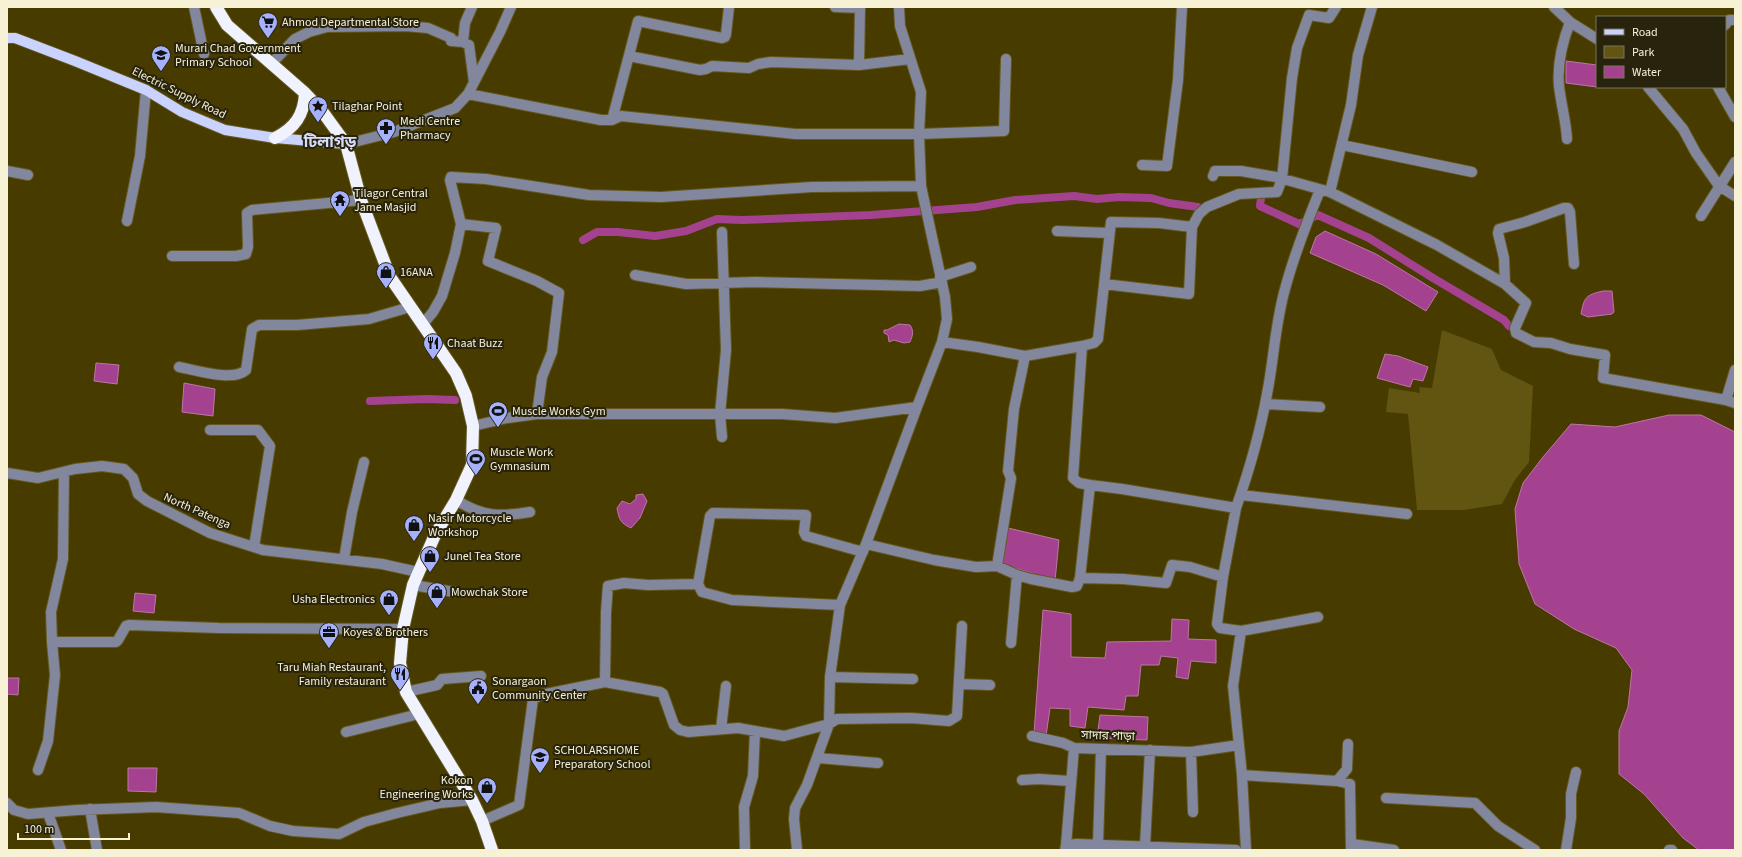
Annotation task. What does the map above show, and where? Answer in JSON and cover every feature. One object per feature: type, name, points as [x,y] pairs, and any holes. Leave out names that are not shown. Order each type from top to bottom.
[{"type":"highway","points":[[216,7],[227,25],[305,93],[322,111],[346,144],[361,200],[390,277],[456,373],[466,396],[472,426],[472,465],[456,500],[435,535],[418,572],[413,586],[403,629],[400,663],[406,692],[472,800],[482,821],[492,850]]},
{"type":"highway","points":[[275,138],[295,124],[304,107],[305,93]]},
{"type":"main road","name":"Electric Supply Road","points":[[7,38],[15,38],[146,90],[182,112],[225,130],[275,138],[346,144]]},
{"type":"street","points":[[194,7],[204,54]]},
{"type":"street","points":[[463,42],[465,23],[472,7]]},
{"type":"street","points":[[346,144],[394,132],[455,108],[468,94],[500,32],[511,7]]},
{"type":"street","points":[[612,120],[638,21],[722,38],[725,37],[726,34],[729,7]]},
{"type":"street","points":[[835,7],[860,8],[859,65]]},
{"type":"street","points":[[797,850],[794,819],[795,808],[807,785],[818,758],[829,724],[830,677],[840,605],[865,548],[942,342],[947,319],[941,280],[921,186],[919,134],[921,92],[900,26],[899,7]]},
{"type":"street","points":[[1142,165],[1167,166],[1178,80],[1182,7]]},
{"type":"street","points":[[1104,284],[1189,294],[1192,227],[1199,214],[1207,207],[1239,194],[1277,192],[1282,178],[1292,78],[1297,48],[1309,15],[1329,18],[1336,7]]},
{"type":"street","points":[[1318,617],[1241,631],[1220,628],[1217,624],[1222,577],[1236,508],[1253,455],[1265,404],[1284,290],[1301,235],[1322,193],[1342,145],[1351,104],[1358,55],[1372,7]]},
{"type":"street","points":[[1554,7],[1570,22],[1596,38]]},
{"type":"street","points":[[1726,24],[1729,20],[1735,20]]},
{"type":"street","points":[[1568,139],[1559,85],[1563,41],[1570,22]]},
{"type":"street","points":[[272,63],[295,39],[309,32],[327,26],[405,26],[428,28],[450,38],[451,41],[463,42],[469,45],[474,82]]},
{"type":"street","points":[[629,56],[700,70],[712,66],[749,68],[758,64],[772,62],[859,65],[910,59]]},
{"type":"street","points":[[468,94],[601,120],[612,120],[621,116],[794,134],[919,134],[1004,130],[1006,59]]},
{"type":"street","points":[[1649,88],[1682,129],[1696,153],[1719,186],[1735,196]]},
{"type":"street","points":[[1719,88],[1735,117]]},
{"type":"street","points":[[127,221],[140,149],[146,90]]},
{"type":"street","points":[[1342,145],[1472,172]]},
{"type":"street","points":[[1701,216],[1735,162]]},
{"type":"street","points":[[7,171],[28,175]]},
{"type":"street","points":[[1213,176],[1215,171],[1241,171],[1282,178],[1322,193],[1437,245],[1505,284],[1526,303],[1515,328],[1516,333],[1534,342],[1551,343],[1570,349],[1605,355],[1603,378],[1731,401],[1735,370]]},
{"type":"street","points":[[423,324],[433,312],[442,296],[455,253],[461,224],[450,180],[451,177],[455,176],[589,196],[661,197],[812,187],[921,186]]},
{"type":"street","points":[[172,256],[236,256],[246,254],[248,247],[247,213],[252,210],[361,200]]},
{"type":"street","points":[[1505,284],[1504,258],[1498,233],[1499,229],[1525,222],[1564,208],[1568,208],[1570,212],[1574,264]]},
{"type":"street","points":[[942,342],[1025,356],[1094,343],[1098,339],[1111,222],[1117,221],[1192,227]]},
{"type":"street","points":[[461,224],[496,228],[488,261],[537,281],[559,293],[552,352],[542,377],[537,414]]},
{"type":"street","points":[[1058,231],[1109,233]]},
{"type":"street","points":[[722,232],[726,350],[720,414],[722,437]]},
{"type":"street","points":[[635,275],[686,284],[756,282],[920,286],[941,280],[971,267]]},
{"type":"street","points":[[179,367],[228,376],[242,374],[246,370],[252,329],[259,325],[297,325],[369,319],[410,307]]},
{"type":"street","points":[[1082,346],[1073,478],[1079,483],[1236,508]]},
{"type":"street","points":[[997,566],[1011,478],[1008,471],[1014,409],[1025,356]]},
{"type":"street","points":[[1265,404],[1320,407]]},
{"type":"street","points":[[472,426],[507,418],[537,414],[782,414],[835,418],[917,407]]},
{"type":"street","points":[[210,430],[258,430],[270,446],[254,547]]},
{"type":"street","points":[[344,558],[352,512],[364,462]]},
{"type":"street","name":"North Patenga","points":[[7,473],[38,478],[102,466],[124,469],[133,478],[138,494],[147,501],[210,533],[263,550],[344,558],[418,572]]},
{"type":"street","points":[[38,770],[48,741],[55,675],[52,642],[52,612],[63,559],[64,472]]},
{"type":"street","points":[[840,605],[732,600],[702,592],[698,584],[710,516],[713,513],[806,515],[804,532],[806,536],[865,548],[976,567],[997,566],[1017,575],[1072,587],[1077,586],[1080,578],[1090,485]]},
{"type":"street","points":[[1241,495],[1407,514]]},
{"type":"street","points":[[456,500],[471,509],[494,515],[507,516],[530,512]]},
{"type":"street","points":[[1080,578],[1123,579],[1166,583],[1172,565],[1190,567],[1222,577]]},
{"type":"street","points":[[1010,642],[1017,575]]},
{"type":"street","points":[[604,682],[608,586],[624,583],[648,585],[698,584]]},
{"type":"street","points":[[413,586],[454,592]]},
{"type":"street","points":[[52,642],[116,642],[126,626],[129,625],[219,628],[403,629]]},
{"type":"street","points":[[482,821],[519,805],[533,699],[541,695],[604,682],[660,692],[663,694],[674,726],[680,730],[688,732],[738,728],[784,736],[829,724],[837,718],[911,718],[949,721],[957,716],[962,626]]},
{"type":"street","points":[[1241,631],[1233,686],[1242,775],[1246,850]]},
{"type":"street","points":[[406,692],[437,684],[442,679],[481,676]]},
{"type":"street","points":[[830,677],[913,679]]},
{"type":"street","points":[[959,684],[990,685]]},
{"type":"street","points":[[722,729],[726,686]]},
{"type":"street","points":[[346,732],[419,714]]},
{"type":"street","points":[[745,850],[744,807],[753,776],[755,731]]},
{"type":"street","points":[[1032,736],[1063,743],[1074,748]]},
{"type":"street","points":[[1337,781],[1347,768],[1348,744]]},
{"type":"street","name":"সাদার পাড়া","points":[[1066,847],[1070,781],[1074,748],[1191,752],[1239,745]]},
{"type":"street","points":[[1098,845],[1101,749]]},
{"type":"street","points":[[1145,846],[1150,750]]},
{"type":"street","points":[[1191,752],[1193,812]]},
{"type":"street","points":[[818,758],[878,763]]},
{"type":"street","points":[[1566,850],[1571,818],[1571,794],[1576,772]]},
{"type":"street","points":[[1242,775],[1345,782],[1350,786],[1352,847],[1394,850]]},
{"type":"street","points":[[1022,780],[1039,779],[1070,781]]},
{"type":"street","points":[[1386,798],[1475,803],[1498,826],[1534,850]]},
{"type":"street","points":[[7,803],[14,810],[28,814],[90,809],[156,807],[239,813],[270,826],[293,831],[339,834],[364,822],[397,812],[440,803],[472,800]]},
{"type":"street","points":[[90,809],[97,850]]},
{"type":"street","points":[[48,813],[61,850]]},
{"type":"street","points":[[1066,847],[1098,845],[1236,850]]},
{"type":"green space","points":[[1442,330],[1492,349],[1501,370],[1533,386],[1529,462],[1515,480],[1502,504],[1464,510],[1417,510],[1408,414],[1386,412],[1389,388],[1420,393],[1419,387],[1432,388]]},
{"type":"water","points":[[1566,61],[1596,65],[1596,87],[1566,83]]},
{"type":"water","points":[[1325,231],[1376,254],[1438,292],[1426,311],[1383,285],[1310,253],[1316,237]]},
{"type":"water","points":[[1603,291],[1612,291],[1614,312],[1612,314],[1588,317],[1581,314],[1585,300],[1593,294]]},
{"type":"water","points":[[899,324],[910,325],[913,333],[910,342],[904,343],[894,340],[889,342],[888,335],[884,333],[884,330]]},
{"type":"water","points":[[1385,354],[1398,356],[1428,367],[1423,381],[1413,379],[1410,387],[1377,378]]},
{"type":"water","points":[[96,363],[119,365],[117,384],[94,381]]},
{"type":"water","points":[[184,383],[215,389],[213,416],[182,412]]},
{"type":"water","points":[[1669,415],[1701,415],[1735,432],[1735,850],[1699,850],[1683,838],[1644,794],[1619,774],[1619,731],[1628,707],[1632,670],[1616,648],[1574,629],[1535,604],[1519,564],[1515,509],[1523,483],[1571,424],[1615,427]]},
{"type":"water","points":[[643,494],[647,501],[640,518],[631,528],[624,524],[621,520],[618,515],[617,508],[622,501],[630,504],[636,499],[636,495]]},
{"type":"water","points":[[1008,528],[1059,540],[1055,581],[1003,564]]},
{"type":"water","points":[[135,593],[156,595],[154,613],[133,611]]},
{"type":"water","points":[[1043,610],[1071,614],[1071,657],[1105,658],[1107,642],[1171,641],[1172,619],[1189,620],[1188,639],[1216,640],[1216,663],[1191,661],[1188,679],[1176,677],[1178,658],[1161,656],[1159,665],[1141,665],[1138,696],[1126,696],[1124,710],[1088,707],[1085,728],[1070,726],[1070,709],[1050,708],[1046,736],[1034,733]]},
{"type":"water","points":[[7,678],[19,678],[18,695],[7,694]]},
{"type":"water","points":[[1100,715],[1148,717],[1147,740],[1097,738]]},
{"type":"water","points":[[128,768],[157,768],[156,792],[128,791]]},
{"type":"waterway","points":[[583,240],[597,232],[618,232],[655,236],[686,231],[717,219],[742,220],[871,215],[977,207],[1015,200],[1074,196],[1097,199],[1119,197],[1151,198],[1169,203],[1198,207]]},
{"type":"waterway","points":[[1261,198],[1260,206],[1299,224],[1318,215],[1369,238],[1504,320],[1509,326]]},
{"type":"waterway","points":[[370,401],[427,399],[455,400]]},
{"type":"place","name":"Ahmod Departmental Store","points":[[268,39]]},
{"type":"place","name":"Murari Chad Government Primary School","points":[[161,72]]},
{"type":"place","name":"Tilaghar Point","points":[[318,123]]},
{"type":"place","name":"Medi Centre Pharmacy","points":[[386,145]]},
{"type":"place","name":"Tilagor Central Jame Masjid","points":[[340,217]]},
{"type":"place","name":"16ANA","points":[[386,289]]},
{"type":"place","name":"Chaat Buzz","points":[[433,360]]},
{"type":"place","name":"Muscle Works Gym","points":[[498,428]]},
{"type":"place","name":"Muscle Work Gymnasium","points":[[476,476]]},
{"type":"place","name":"Nasir Motorcycle Workshop","points":[[414,542]]},
{"type":"place","name":"Junel Tea Store","points":[[430,573]]},
{"type":"place","name":"Mowchak Store","points":[[437,609]]},
{"type":"place","name":"Usha Electronics","points":[[389,616]]},
{"type":"place","name":"Koyes & Brothers","points":[[329,649]]},
{"type":"place","name":"Taru Miah Restaurant, Family restaurant","points":[[400,691]]},
{"type":"place","name":"Sonargaon Community Center","points":[[478,705]]},
{"type":"place","name":"SCHOLARSHOME Preparatory School","points":[[540,774]]},
{"type":"place","name":"Kokon Engineering Works","points":[[487,804]]},
{"type":"district","name":"টিলাগড়","points":[[330,142]]}]
